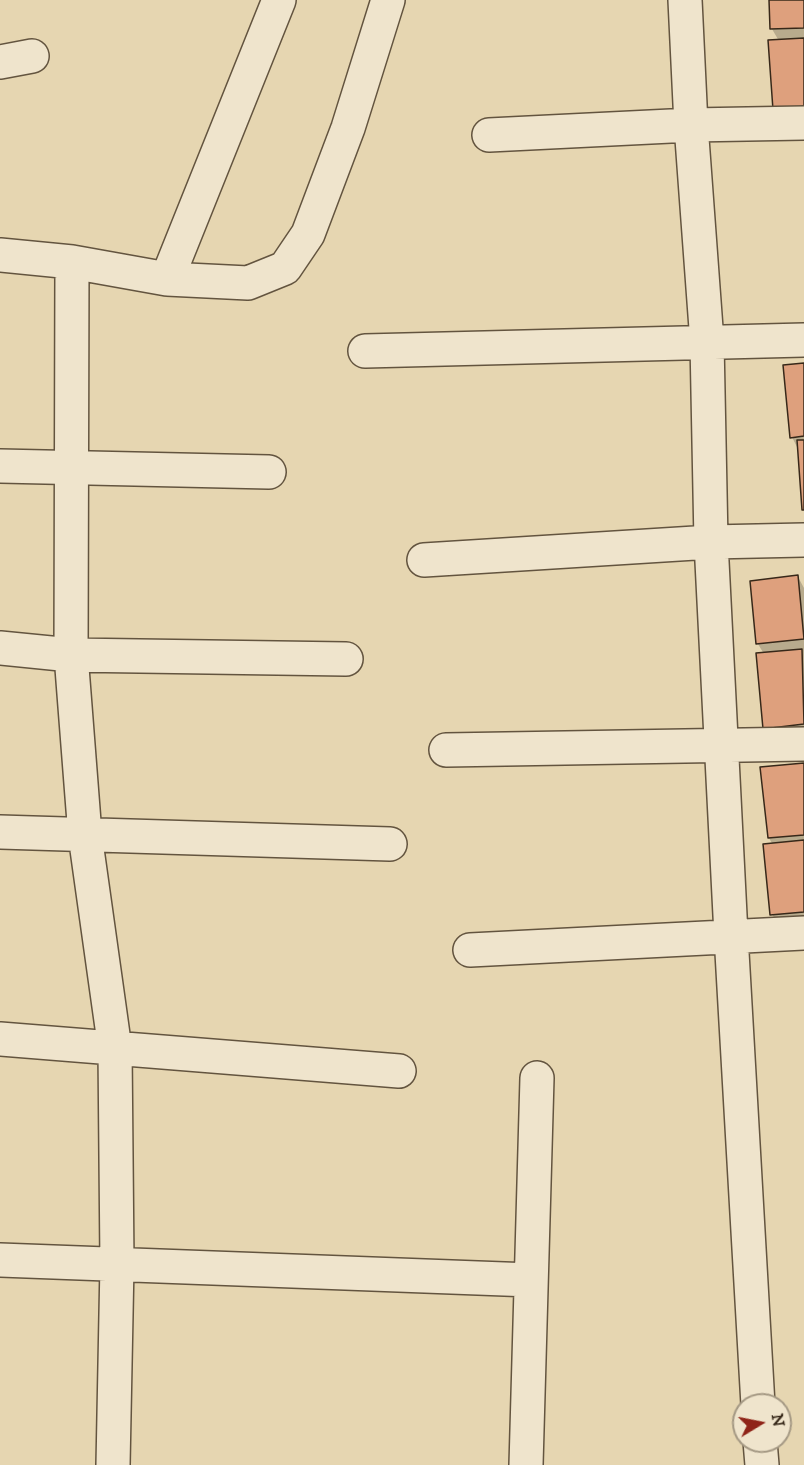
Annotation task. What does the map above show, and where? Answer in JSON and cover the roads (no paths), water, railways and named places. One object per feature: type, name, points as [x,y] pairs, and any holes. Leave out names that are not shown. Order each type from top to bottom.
[{"type":"street","points":[[167,279],[279,0]]},
{"type":"street","points":[[0,255],[72,262],[167,279],[248,283],[285,268],[308,234],[348,128],[388,0]]},
{"type":"street","points":[[685,0],[691,125],[707,342],[711,542],[730,935],[757,1393]]},
{"type":"street","points":[[0,62],[32,56]]},
{"type":"street","points":[[489,135],[691,125],[804,123]]},
{"type":"street","points":[[72,262],[71,655],[85,835],[115,1049],[117,1264],[113,1465]]},
{"type":"street","points":[[365,351],[804,340]]},
{"type":"street","points":[[0,466],[269,472]]},
{"type":"street","points":[[424,560],[711,542],[804,540]]},
{"type":"street","points":[[0,648],[71,655],[346,658]]},
{"type":"street","points":[[446,750],[804,744]]},
{"type":"street","points":[[0,832],[390,844]]},
{"type":"street","points":[[470,950],[804,933]]},
{"type":"street","points":[[0,1039],[399,1071]]},
{"type":"street","points":[[525,1465],[537,1078]]},
{"type":"street","points":[[0,1260],[531,1280]]}]
